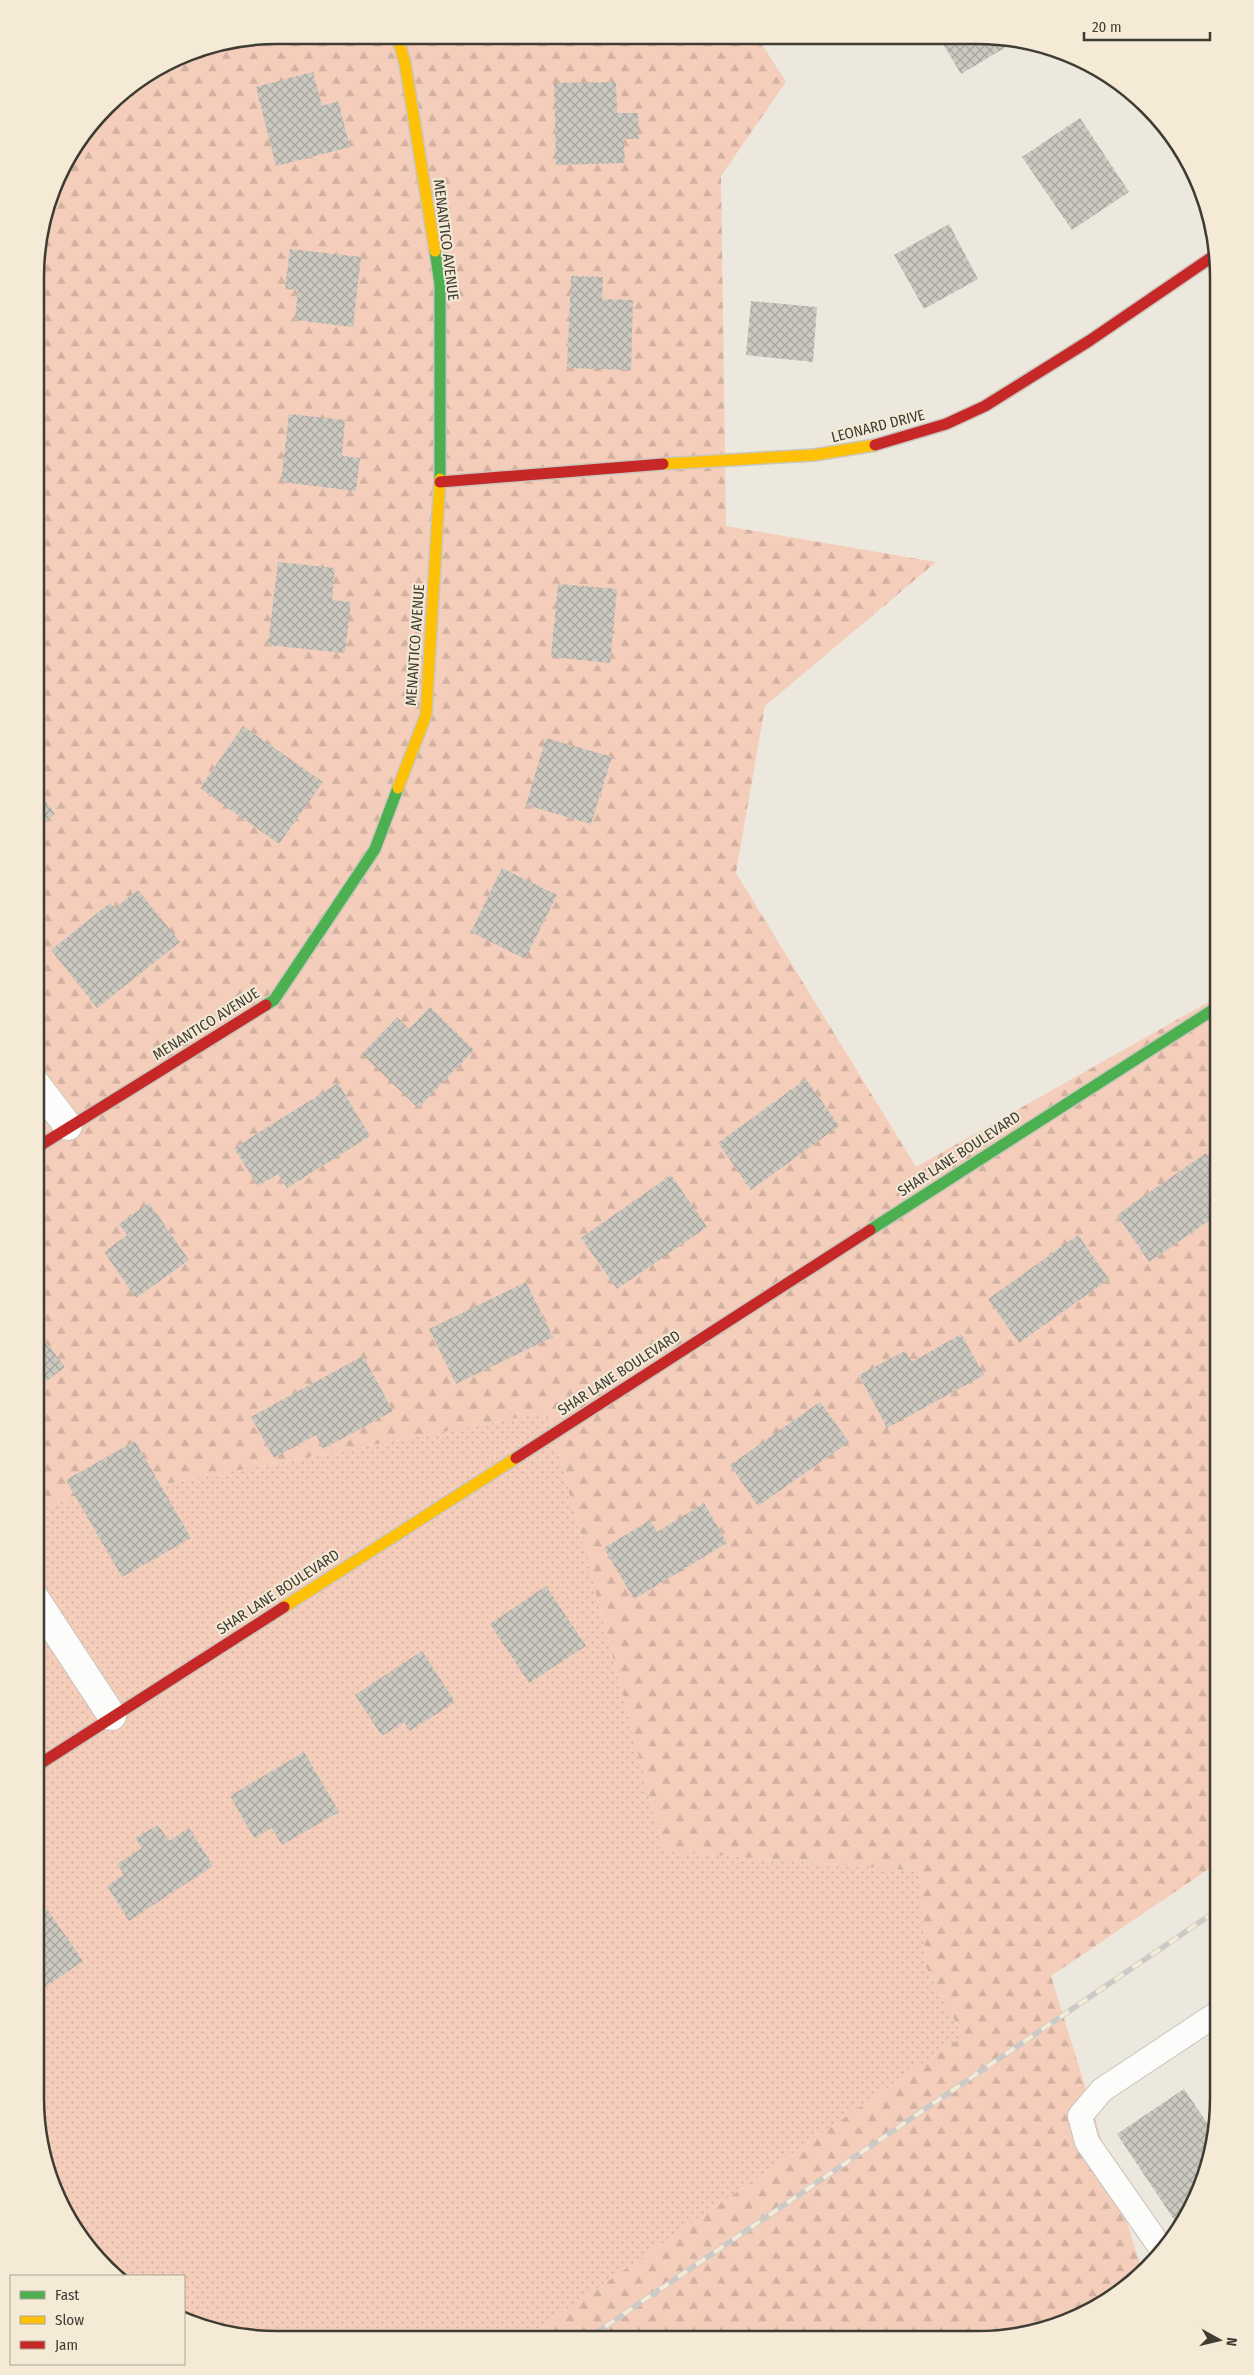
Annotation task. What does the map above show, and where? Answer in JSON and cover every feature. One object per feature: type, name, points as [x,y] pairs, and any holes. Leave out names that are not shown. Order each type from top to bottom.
[{"type":"street","name":"MENANTICO AVENUE","points":[[44,1142],[274,1000],[375,849],[426,715],[440,482],[440,284],[405,63],[399,44]]},
{"type":"street","name":"LEONARD DRIVE","points":[[440,482],[731,458],[774,459],[849,452],[947,424],[1006,394],[1089,342],[1210,259]]},
{"type":"street","name":"SHAR LANE BOULEVARD","points":[[44,1761],[1210,1012]]},
{"type":"street","points":[[44,1094],[68,1126]]},
{"type":"street","points":[[44,1612],[112,1716]]},
{"type":"lane","points":[[1158,2245],[1087,2142],[1080,2116],[1102,2090],[1210,2018]]},
{"type":"green space","points":[[262,44],[762,44],[786,82],[721,176],[726,526],[936,562],[765,706],[736,873],[916,1167],[1210,1001],[1210,1868],[1051,1976],[1140,2265],[1107,2292],[1080,2307],[1052,2319],[1022,2327],[992,2331],[536,2331],[963,2036],[926,1967],[919,1871],[664,1851],[548,1412],[44,1506],[44,262],[48,232],[56,202],[75,160],[102,123],[135,92],[160,75],[202,56],[232,48]]},
{"type":"green space","points":[[548,1412],[664,1851],[919,1871],[926,1967],[963,2036],[536,2331],[262,2331],[232,2327],[202,2319],[185,2312],[185,2275],[125,2275],[92,2240],[68,2201],[56,2173],[48,2143],[44,2113],[44,1506]]},
{"type":"building","points":[[943,44],[992,44],[1008,46],[961,74]]},
{"type":"building","points":[[313,72],[322,106],[338,101],[350,147],[276,166],[256,87]]},
{"type":"building","points":[[616,82],[617,113],[638,113],[639,139],[624,139],[625,163],[556,165],[554,83]]},
{"type":"building","points":[[1080,118],[1129,192],[1072,230],[1022,157]]},
{"type":"building","points":[[949,224],[978,279],[924,309],[894,255]]},
{"type":"building","points":[[290,249],[361,257],[353,327],[295,320],[298,290],[285,289]]},
{"type":"building","points":[[571,276],[603,277],[602,299],[633,300],[631,370],[567,368]]},
{"type":"building","points":[[751,301],[817,307],[813,362],[746,355]]},
{"type":"building","points":[[289,414],[345,420],[342,456],[360,458],[356,491],[281,482]]},
{"type":"building","points":[[278,562],[335,568],[332,600],[351,602],[345,653],[268,645]]},
{"type":"building","points":[[558,584],[617,589],[610,663],[551,657]]},
{"type":"building","points":[[243,726],[323,782],[279,844],[200,788]]},
{"type":"building","points":[[546,738],[612,757],[591,824],[526,805]]},
{"type":"building","points":[[44,799],[55,814],[44,822]]},
{"type":"building","points":[[502,868],[557,895],[525,959],[471,932]]},
{"type":"building","points":[[138,890],[180,942],[97,1008],[51,950],[110,903],[115,908]]},
{"type":"building","points":[[430,1007],[474,1050],[418,1108],[362,1054],[397,1017],[409,1029]]},
{"type":"building","points":[[806,1079],[839,1126],[751,1190],[718,1143]]},
{"type":"building","points":[[338,1083],[370,1136],[287,1188],[278,1174],[258,1186],[234,1148]]},
{"type":"building","points":[[1206,1153],[1210,1159],[1210,1220],[1149,1262],[1117,1215]]},
{"type":"building","points":[[671,1175],[707,1227],[617,1289],[581,1238]]},
{"type":"building","points":[[149,1203],[189,1260],[136,1298],[104,1252],[127,1235],[119,1224]]},
{"type":"building","points":[[1078,1235],[1109,1279],[1019,1343],[988,1299]]},
{"type":"building","points":[[526,1282],[553,1337],[456,1384],[429,1329]]},
{"type":"building","points":[[961,1334],[984,1375],[887,1428],[859,1375],[905,1351],[912,1362]]},
{"type":"building","points":[[44,1339],[65,1367],[44,1383]]},
{"type":"building","points":[[363,1356],[393,1411],[323,1449],[316,1435],[274,1458],[251,1417]]},
{"type":"building","points":[[820,1402],[849,1442],[758,1506],[730,1465]]},
{"type":"building","points":[[135,1441],[191,1538],[122,1577],[66,1480]]},
{"type":"building","points":[[704,1503],[727,1543],[634,1599],[604,1548],[650,1520],[657,1532]]},
{"type":"building","points":[[546,1586],[586,1646],[529,1683],[490,1624]]},
{"type":"building","points":[[422,1651],[455,1702],[410,1731],[404,1722],[382,1736],[355,1695]]},
{"type":"building","points":[[304,1752],[339,1812],[282,1845],[272,1828],[254,1838],[230,1796]]},
{"type":"building","points":[[158,1825],[169,1841],[189,1828],[213,1866],[129,1921],[107,1886],[124,1875],[117,1864],[142,1848],[135,1838]]},
{"type":"building","points":[[47,1909],[83,1961],[44,1988],[44,1911]]},
{"type":"building","points":[[1184,2089],[1208,2125],[1198,2173],[1175,2221],[1117,2134]]},
{"type":"railway","points":[[599,2331],[1210,1915]]},
{"type":"traffic: fast","points":[[435,251],[440,284],[440,479]]},
{"type":"traffic: fast","points":[[266,1005],[274,1000],[375,849],[398,788]]},
{"type":"traffic: fast","points":[[870,1230],[1210,1012]]},
{"type":"traffic: slow","points":[[399,44],[405,63],[435,251]]},
{"type":"traffic: slow","points":[[663,464],[814,455],[875,445]]},
{"type":"traffic: slow","points":[[398,788],[426,715],[440,479]]},
{"type":"traffic: slow","points":[[284,1607],[516,1458]]},
{"type":"traffic: jam","points":[[875,445],[946,424],[985,406],[1089,341],[1210,259]]},
{"type":"traffic: jam","points":[[440,482],[663,464]]},
{"type":"traffic: jam","points":[[44,1143],[266,1005]]},
{"type":"traffic: jam","points":[[516,1458],[870,1230]]},
{"type":"traffic: jam","points":[[44,1761],[284,1607]]}]
